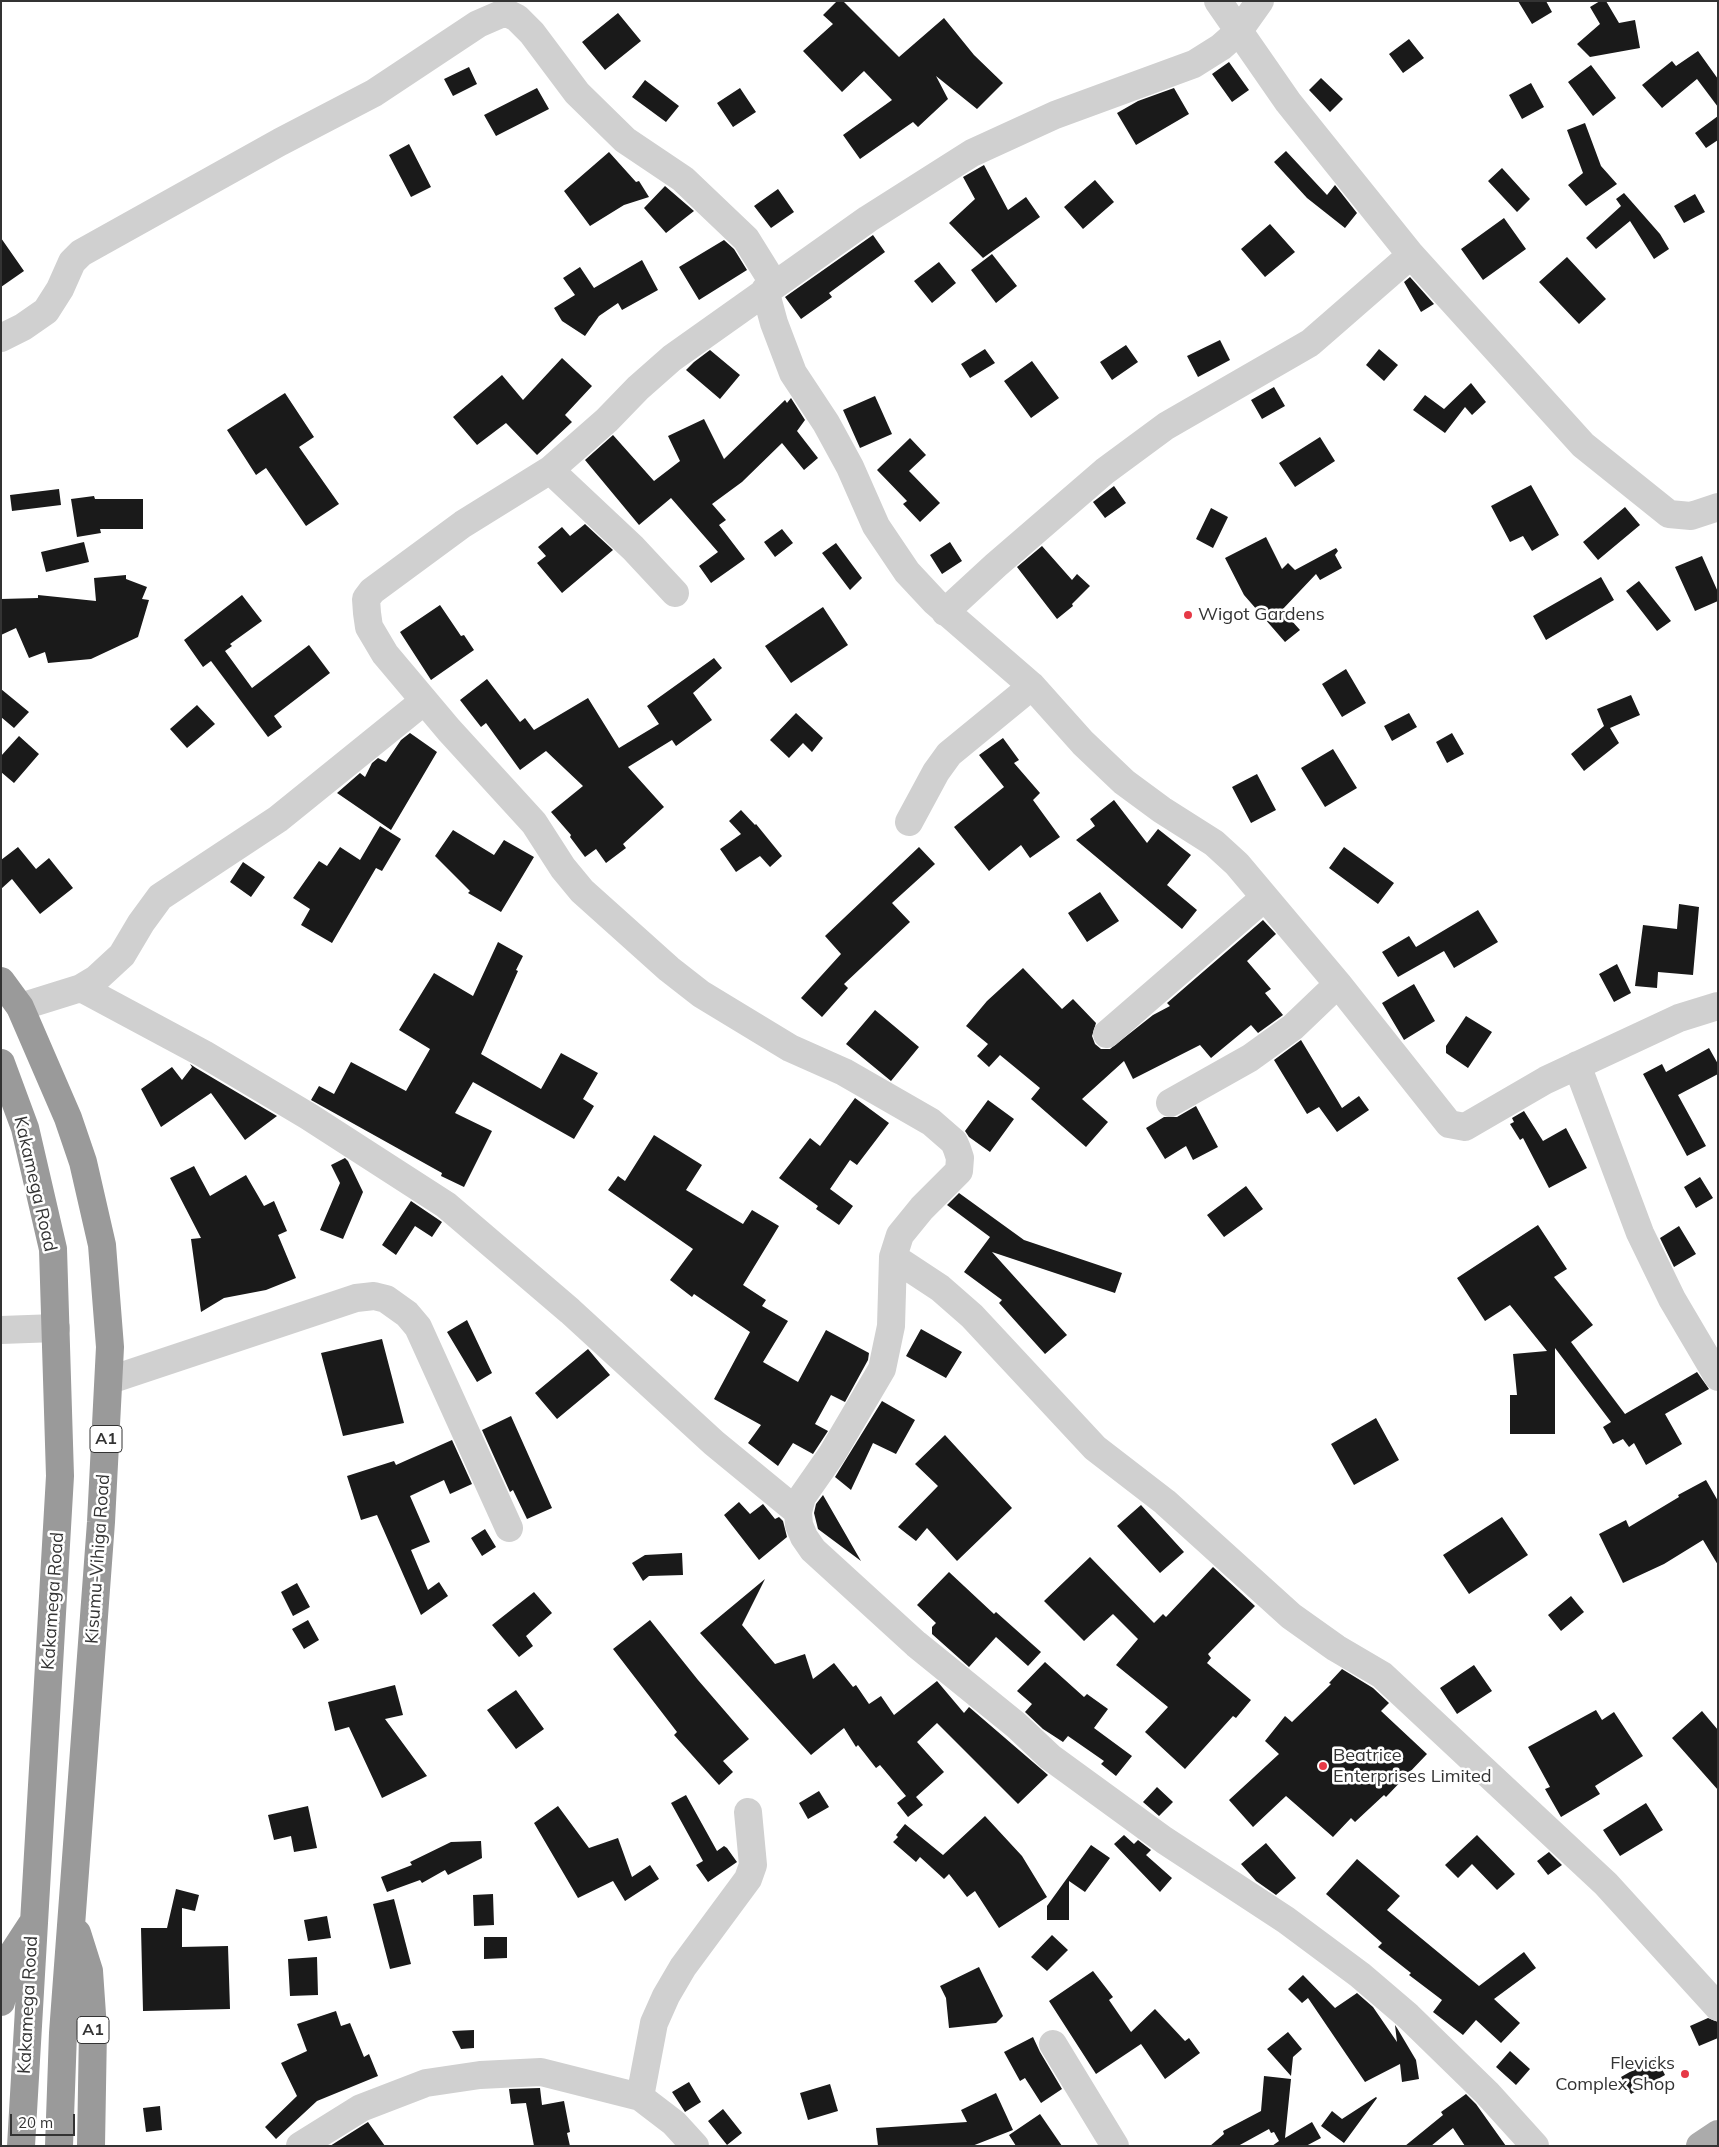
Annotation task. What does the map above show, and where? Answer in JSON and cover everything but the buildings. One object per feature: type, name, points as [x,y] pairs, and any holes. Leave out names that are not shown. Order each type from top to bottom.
[{"type":"highway","name":"Kisumu-Vihiga Road","points":[[1,981],[20,1007],[68,1118],[83,1162],[102,1245],[110,1347],[110,1380],[72,1917]]},
{"type":"highway","name":"Kakamega Road","points":[[1,1063],[25,1128],[53,1249],[60,1476],[21,2146]]},
{"type":"highway","name":"A1","points":[[59,2146],[63,2033],[72,1917]]},
{"type":"highway","name":"A1","points":[[72,1917],[89,1971],[93,2029],[91,2146]]},
{"type":"highway","points":[[1,2002],[11,1956],[33,1923]]},
{"type":"main road","points":[[1700,2146],[1718,2134]]},
{"type":"street","points":[[1218,1],[1288,102],[1411,255],[1582,445],[1669,514],[1691,516],[1718,507]]},
{"type":"street","points":[[1260,1],[1238,32],[1221,47],[1194,64],[1055,115],[972,153],[868,219],[770,287],[672,358],[638,388],[608,420],[550,470],[463,524],[372,591],[366,599],[369,627],[385,654],[424,701],[534,823],[563,868],[582,891],[669,969],[701,994],[790,1048],[844,1072],[931,1122],[954,1142],[960,1158],[959,1171],[922,1208],[900,1236],[893,1257],[891,1326],[882,1369],[832,1454],[802,1498],[798,1512],[799,1525],[804,1537],[813,1550],[916,1644],[1016,1725],[1050,1757],[1164,1840],[1286,1920],[1360,1975],[1408,2016],[1487,2093],[1535,2146]]},
{"type":"street","points":[[1,338],[23,327],[46,311],[60,289],[72,262],[81,253],[280,142],[374,93],[478,24],[501,14],[509,14],[522,23],[577,93],[625,140],[683,179],[746,238],[770,287],[774,323],[793,373],[830,430],[850,468],[876,526],[907,572],[945,612],[1032,686],[1083,744],[1124,782],[1162,810],[1214,843],[1237,864],[1338,984],[1449,1124],[1465,1127],[1546,1080],[1679,1018],[1718,1006]]},
{"type":"street","points":[[945,612],[1003,558],[1105,471],[1166,426],[1310,344],[1411,255]]},
{"type":"street","points":[[550,470],[633,548],[675,592]]},
{"type":"street","points":[[909,822],[936,772],[949,754],[1032,686]]},
{"type":"street","points":[[20,1007],[81,988],[110,968],[122,955],[141,923],[160,897],[278,819],[424,701]]},
{"type":"street","points":[[1107,1034],[1264,898]]},
{"type":"street","points":[[1170,1103],[1250,1058],[1293,1027],[1338,984]]},
{"type":"street","points":[[81,988],[204,1054],[308,1116],[446,1205],[570,1311],[714,1443],[798,1512]]},
{"type":"street","points":[[1577,1066],[1640,1233],[1672,1300],[1718,1377]]},
{"type":"street","points":[[893,1257],[940,1288],[972,1316],[1095,1448],[1165,1502],[1291,1616],[1336,1648],[1382,1675],[1606,1884],[1718,2007]]},
{"type":"street","points":[[110,1380],[356,1298],[374,1296],[386,1299],[395,1303],[418,1328],[509,1528]]},
{"type":"street","points":[[1,1330],[56,1328]]},
{"type":"street","points":[[640,2097],[654,2023],[666,1996],[683,1967],[748,1879],[753,1865],[748,1812]]},
{"type":"street","points":[[1053,2044],[1115,2146]]},
{"type":"street","points":[[300,2146],[362,2108],[426,2082],[480,2075],[541,2072],[640,2097],[674,2123],[695,2146]]},
{"type":"place","name":"Wigot Gardens","points":[[1188,615]]},
{"type":"place","name":"Beatrice Enterprises Limited","points":[[1323,1766]]},
{"type":"place","name":"Flevicks Complex Shop","points":[[1685,2074]]}]
